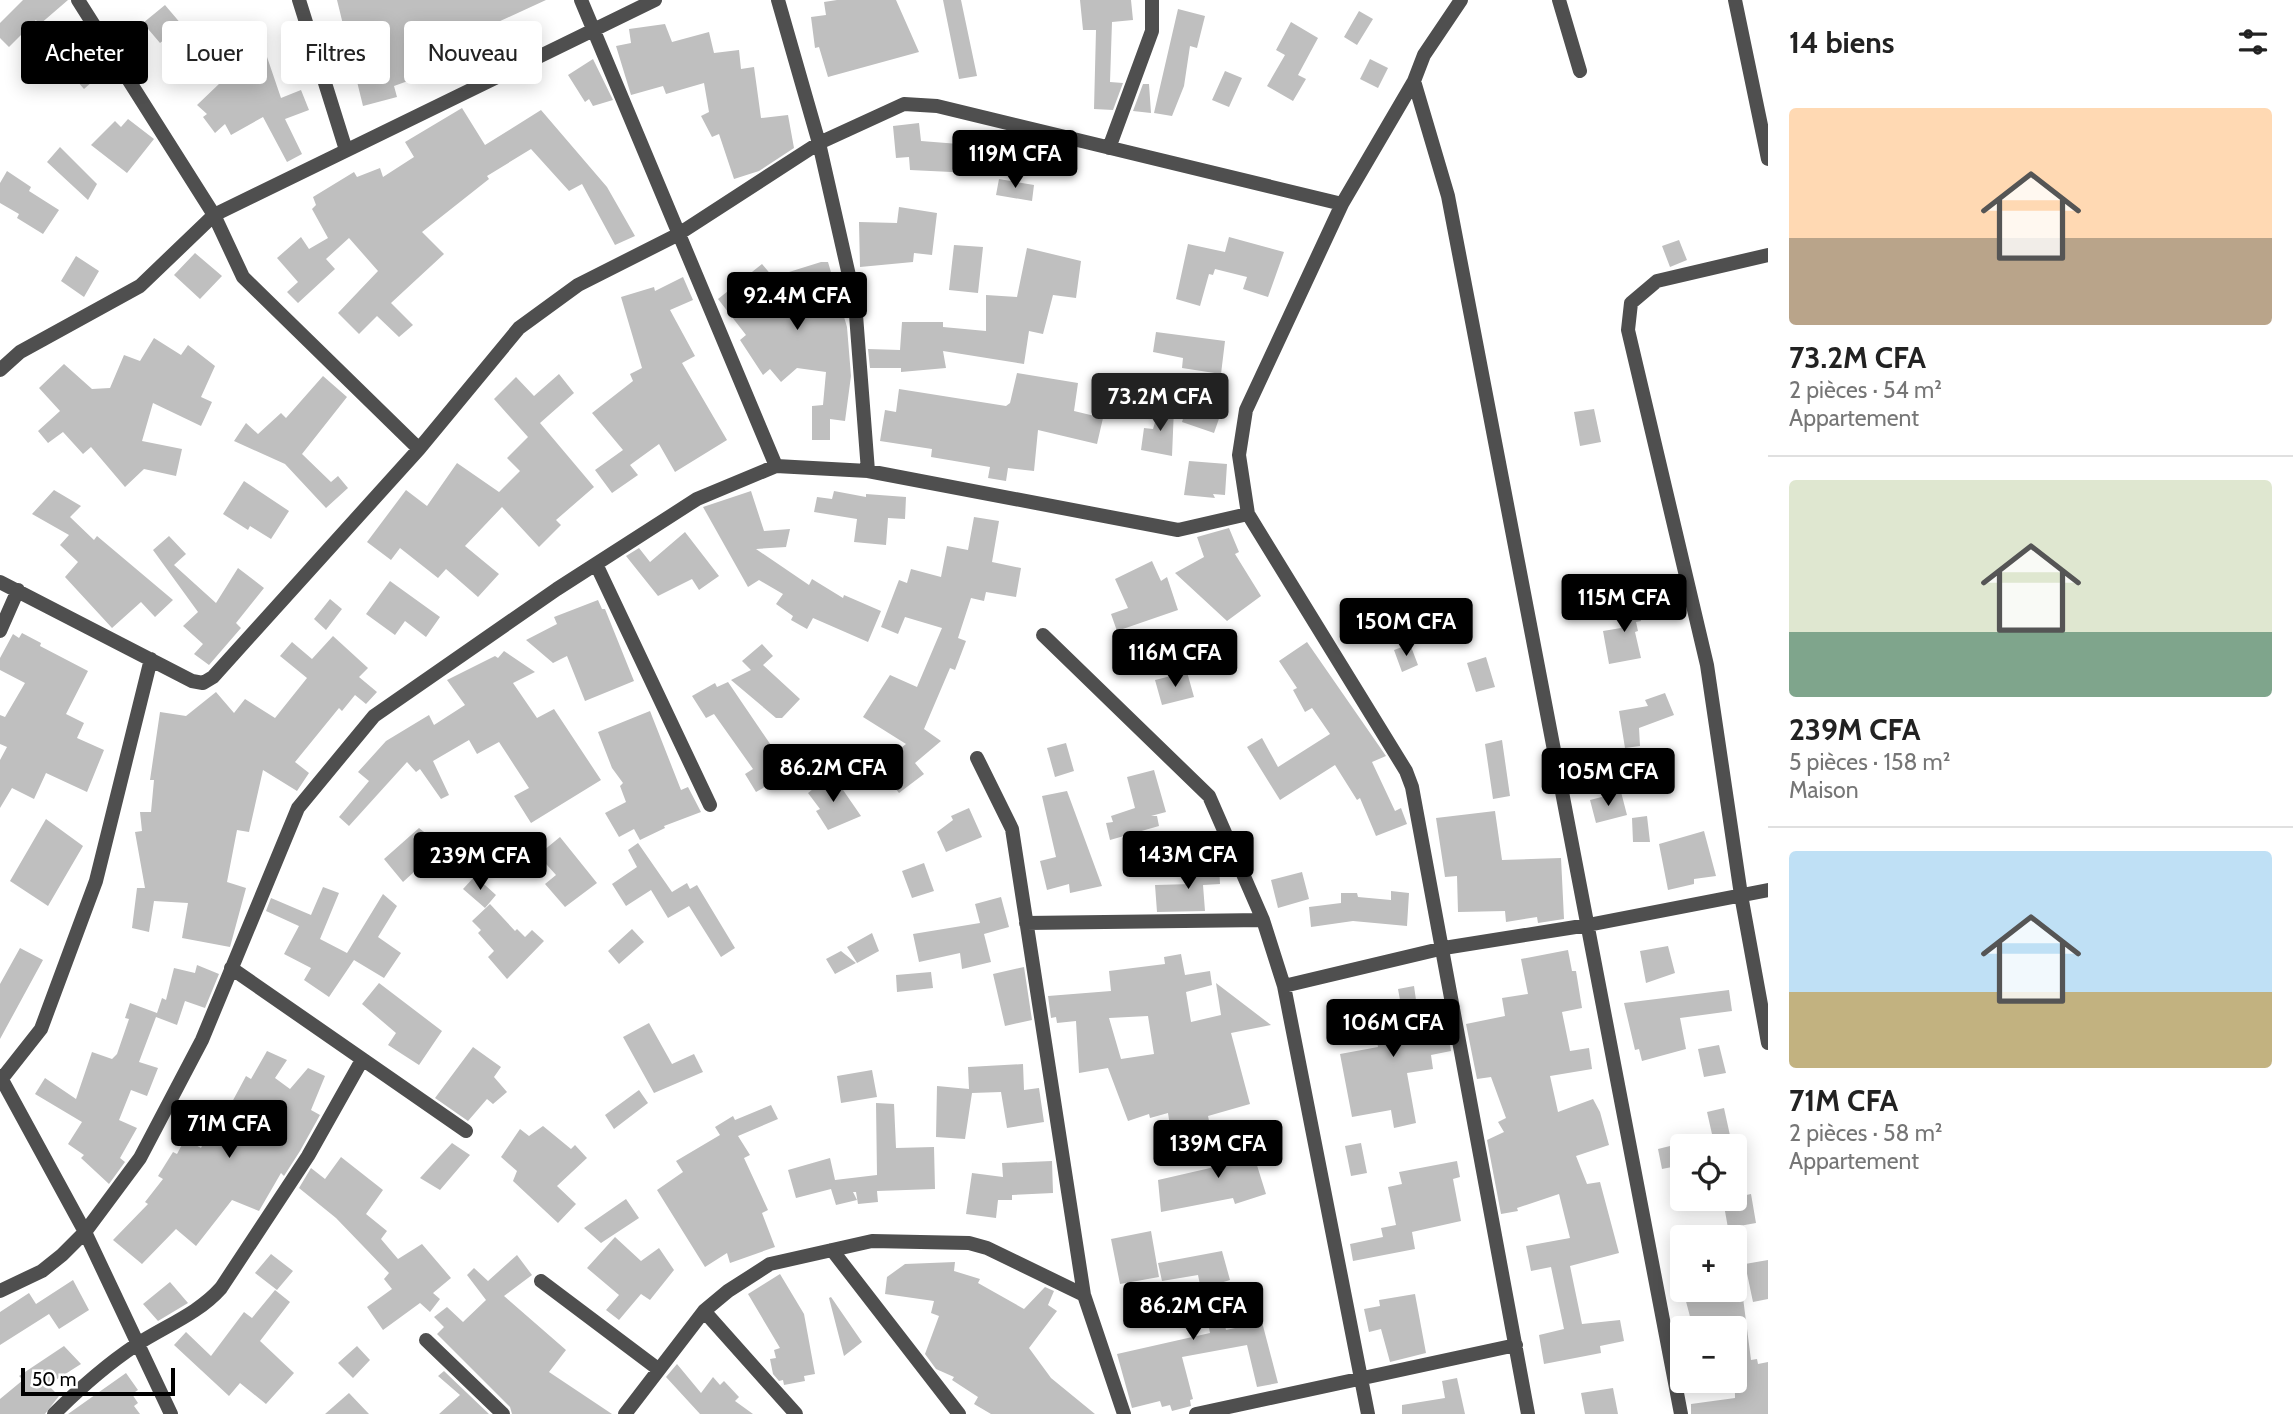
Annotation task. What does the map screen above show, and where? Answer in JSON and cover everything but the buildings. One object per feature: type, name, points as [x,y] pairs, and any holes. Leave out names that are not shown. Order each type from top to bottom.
[{"type":"street","points":[[78,0],[214,215],[243,277],[419,449]]},
{"type":"street","points":[[299,0],[346,150]]},
{"type":"street","points":[[581,0],[596,30],[677,235],[775,466]]},
{"type":"street","points":[[0,370],[20,352],[140,286],[214,215],[655,0]]},
{"type":"street","points":[[778,0],[820,143],[857,314],[868,471]]},
{"type":"street","points":[[1109,148],[1152,31],[1152,0]]},
{"type":"street","points":[[1461,0],[1424,55],[1414,81],[1342,204],[1246,410],[1239,455],[1248,514],[1406,771],[1444,948],[1528,1414]]},
{"type":"street","points":[[1559,0],[1580,71]]},
{"type":"street","points":[[1735,0],[1768,159]]},
{"type":"street","points":[[1414,81],[1448,196],[1681,1414]]},
{"type":"street","points":[[0,582],[192,681],[203,683],[213,677],[419,449],[519,328],[578,285],[677,235],[820,143],[904,104],[937,106],[1342,204]]},
{"type":"street","points":[[1768,255],[1657,281],[1631,303],[1628,330],[1707,665],[1741,895],[1768,1043]]},
{"type":"street","points":[[0,1292],[42,1271],[85,1232],[140,1157],[202,1040],[298,808],[374,716],[596,564],[697,499],[775,466],[868,471],[1178,530],[1248,514]]},
{"type":"street","points":[[596,564],[710,805]]},
{"type":"street","points":[[0,631],[19,590]]},
{"type":"street","points":[[1043,635],[1209,796],[1263,920],[1284,986],[1368,1414]]},
{"type":"street","points":[[151,659],[96,881],[41,1029],[1,1079],[85,1232],[136,1345],[171,1414]]},
{"type":"street","points":[[977,758],[1012,829],[1084,1295],[1124,1414]]},
{"type":"street","points":[[1284,986],[1444,948],[1588,925],[1768,890]]},
{"type":"street","points":[[1027,923],[1263,920]]},
{"type":"street","points":[[231,968],[466,1131]]},
{"type":"street","points":[[54,1414],[89,1379],[136,1345],[207,1304],[221,1289],[308,1156],[362,1060]]},
{"type":"street","points":[[625,1414],[704,1311],[728,1291],[770,1264],[872,1241],[969,1243],[986,1248],[1084,1295]]},
{"type":"street","points":[[832,1250],[959,1414]]},
{"type":"street","points":[[541,1280],[658,1369]]},
{"type":"street","points":[[704,1311],[796,1414]]},
{"type":"street","points":[[426,1340],[503,1414]]},
{"type":"street","points":[[1196,1414],[1516,1345]]}]
